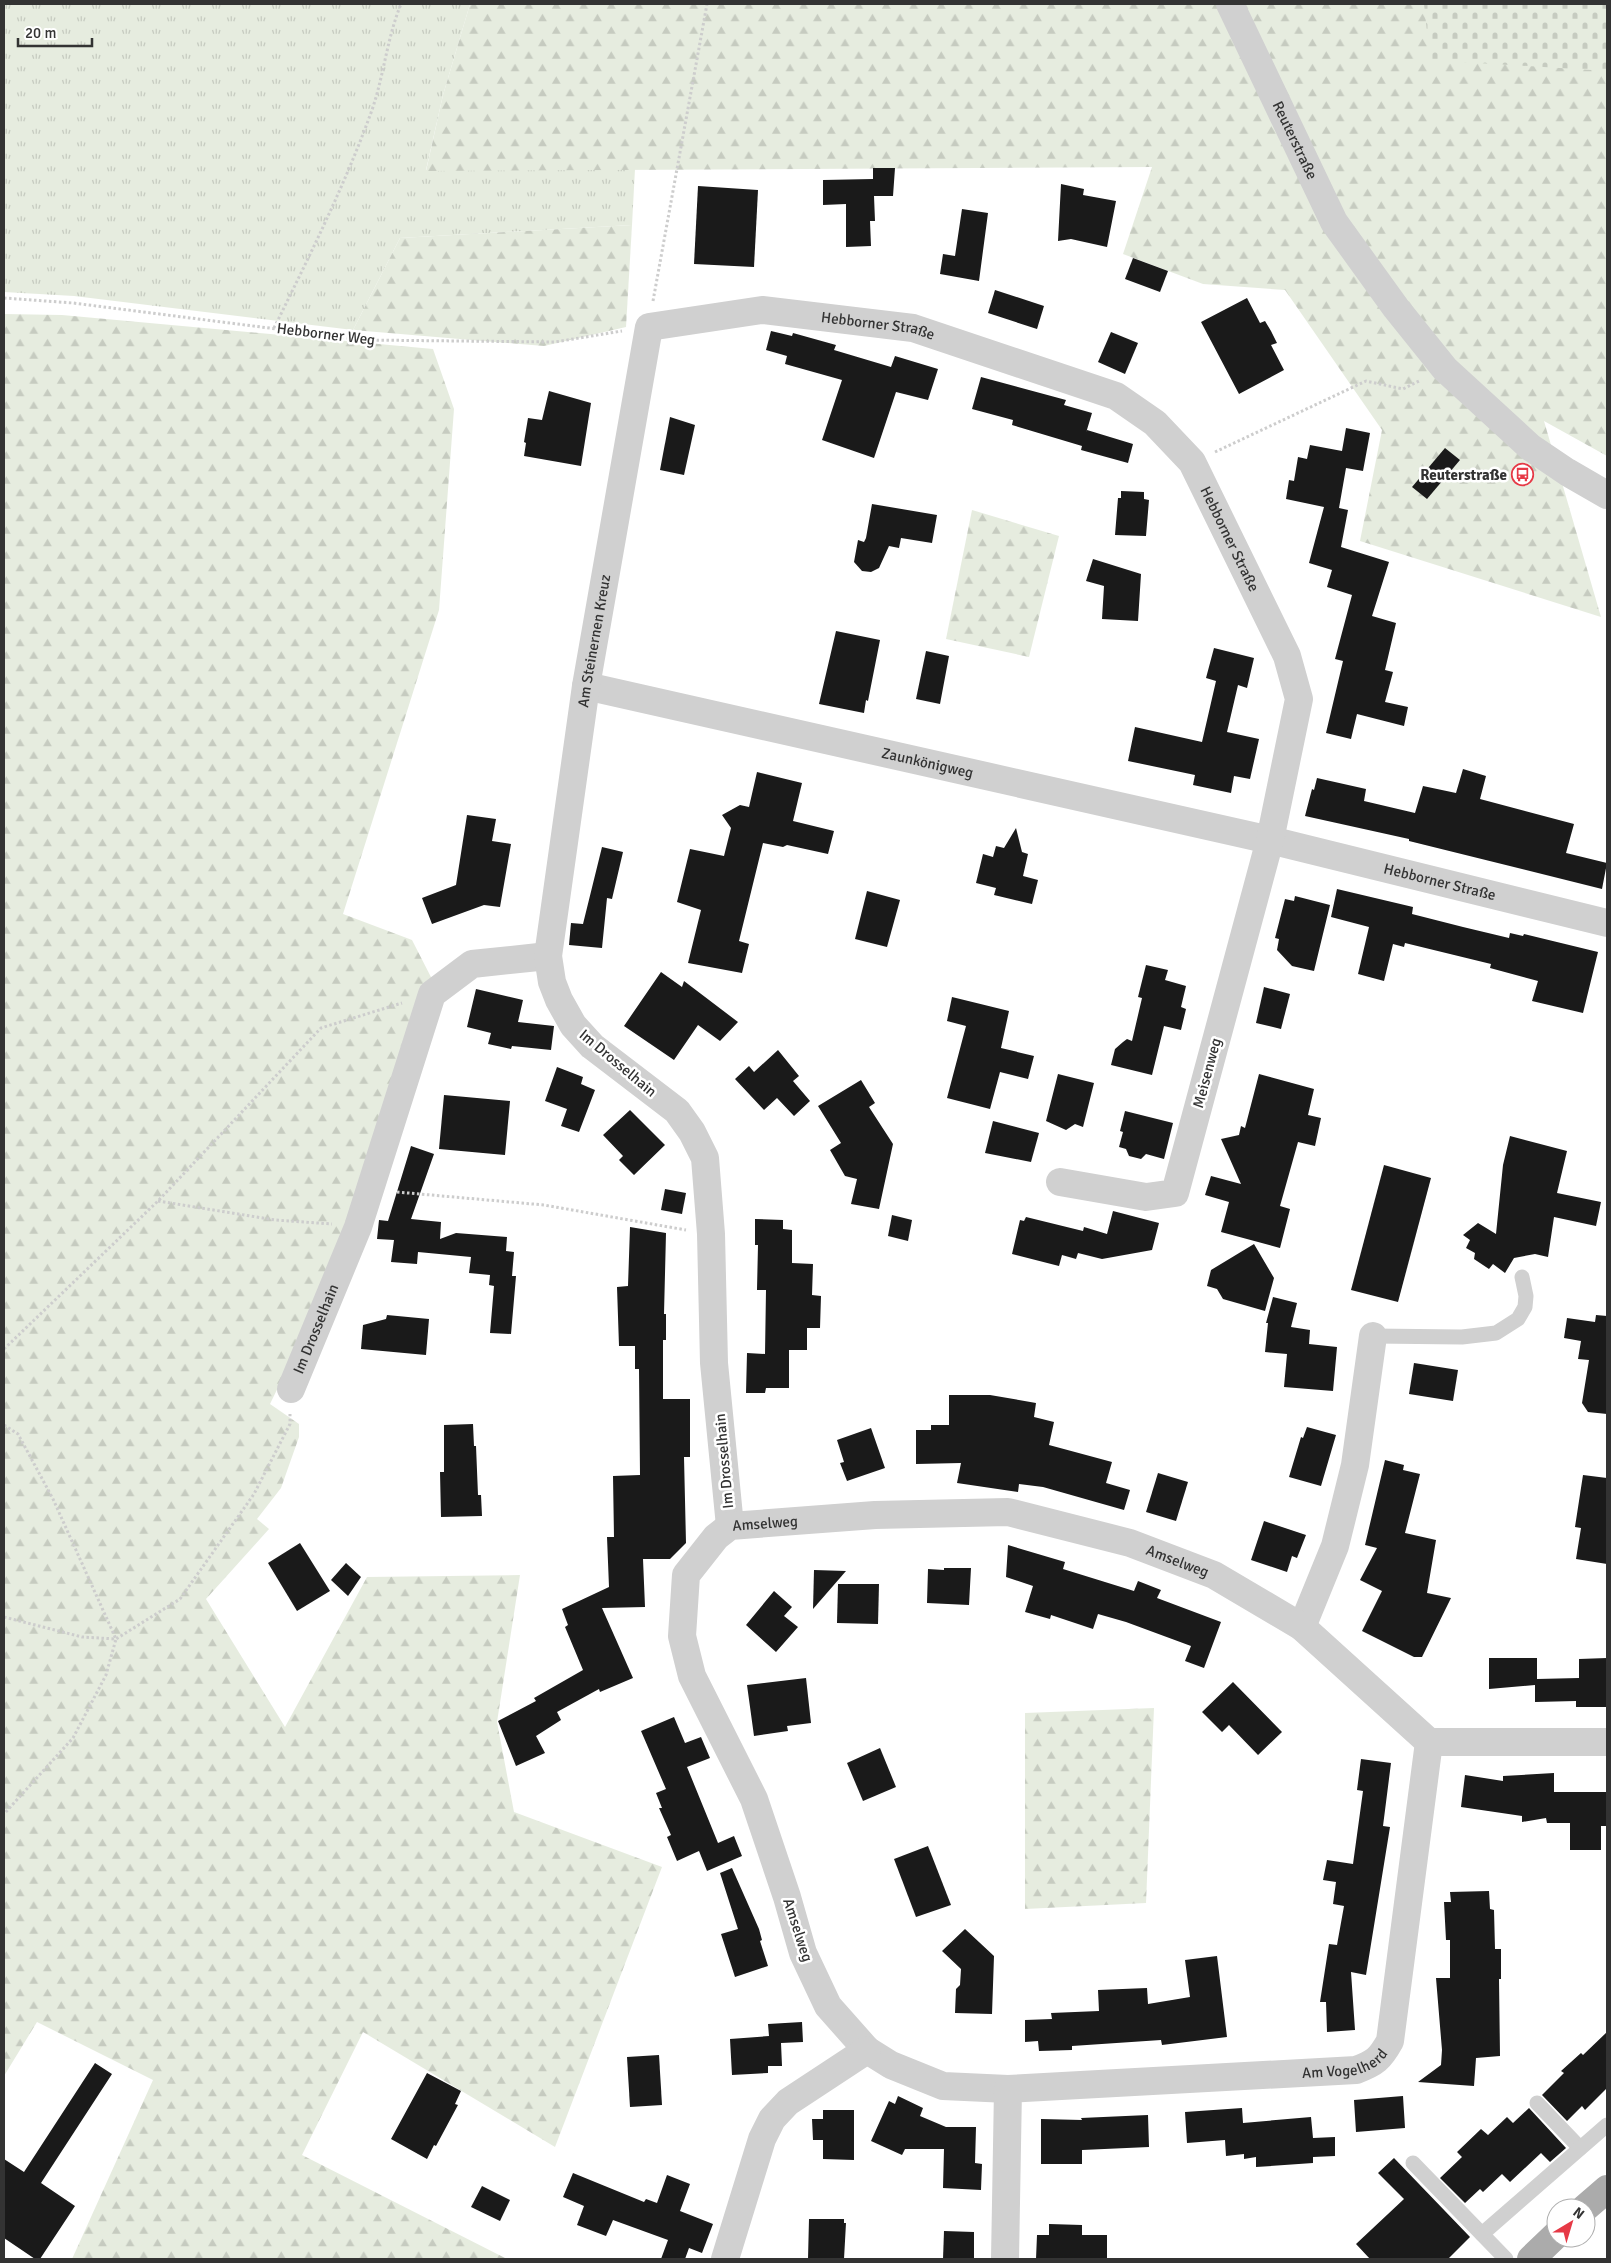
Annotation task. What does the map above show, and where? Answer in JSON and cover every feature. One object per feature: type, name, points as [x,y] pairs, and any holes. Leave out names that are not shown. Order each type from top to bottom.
[{"type":"main road","points":[[1596,2198],[1607,2188]]},
{"type":"main road","points":[[1531,2259],[1546,2245]]},
{"type":"street","name":"Reuterstraße","points":[[1230,4],[1334,222],[1396,308],[1445,369],[1530,447],[1607,495]]},
{"type":"street","name":"Hebborner Straße","points":[[649,327],[762,310],[913,328],[1116,396],[1155,423],[1192,462],[1287,656],[1299,699],[1270,840],[1607,924]]},
{"type":"street","name":"Am Steinernen Kreuz","points":[[548,956],[586,686],[649,327]]},
{"type":"street","name":"Zaunkönigweg","points":[[586,686],[1270,840]]},
{"type":"street","name":"Meisenweg","points":[[1060,1182],[1146,1198],[1175,1193],[1270,840]]},
{"type":"street","points":[[432,994],[472,964],[548,956]]},
{"type":"street","name":"Im Drosselhain","points":[[548,956],[552,982],[559,1000],[573,1025],[592,1046],[677,1111],[692,1132],[705,1158],[711,1234],[714,1363],[730,1526]]},
{"type":"street","name":"Im Drosselhain","points":[[291,1389],[358,1227],[432,994]]},
{"type":"street","points":[[1302,1627],[1335,1546],[1353,1474],[1373,1336]]},
{"type":"street","name":"Amselweg","points":[[1008,2090],[943,2086],[891,2065],[867,2050],[828,2006],[803,1953],[787,1897],[754,1799],[692,1676],[682,1636],[686,1575],[716,1536],[730,1526],[875,1515],[1008,1512],[1130,1542],[1214,1574],[1302,1627],[1429,1742]]},
{"type":"street","points":[[1429,1742],[1607,1742]]},
{"type":"street","name":"Am Vogelherd","points":[[1008,2090],[1356,2070],[1381,2058],[1390,2041],[1429,1742]]},
{"type":"street","points":[[725,2259],[762,2138],[772,2118],[788,2102],[867,2050]]},
{"type":"street","points":[[1005,2259],[1008,2090]]},
{"type":"lane","points":[[1373,1336],[1462,1336],[1496,1333],[1518,1319],[1524,1307],[1526,1296],[1522,1277]]},
{"type":"lane","points":[[1537,2103],[1580,2148]]},
{"type":"lane","points":[[1482,2234],[1607,2125]]},
{"type":"lane","points":[[1413,2163],[1506,2259]]},
{"type":"path","points":[[274,328],[330,215],[372,108],[392,24],[401,4]]},
{"type":"path","points":[[649,327],[707,4]]},
{"type":"path","name":"Hebborner Weg","points":[[4,298],[73,303],[363,340],[555,342],[649,327]]},
{"type":"path","points":[[1192,462],[1366,381],[1403,388],[1445,369]]},
{"type":"path","points":[[4,1349],[158,1201],[321,1028],[432,994]]},
{"type":"path","points":[[370,1189],[544,1205],[711,1234]]},
{"type":"path","points":[[158,1201],[275,1220],[358,1227]]},
{"type":"path","points":[[4,1617],[82,1637],[116,1639],[180,1599],[254,1494],[290,1424],[291,1389]]},
{"type":"path","points":[[4,1425],[18,1434],[53,1499],[116,1639],[106,1675],[73,1738],[4,1814]]},
{"type":"green space","points":[[4,4],[470,4],[443,95],[426,170],[635,169],[632,225],[400,238],[353,330],[74,296],[4,292]]},
{"type":"green space","points":[[470,4],[1607,4],[1607,456],[1544,421],[1601,617],[1360,541],[1382,430],[1285,290],[1203,284],[1123,254],[1152,167],[426,171],[443,95]]},
{"type":"green space","points":[[1424,4],[1607,4],[1607,71],[1430,60]]},
{"type":"green space","points":[[632,225],[626,327],[544,346],[353,330],[400,238]]},
{"type":"green space","points":[[4,314],[62,315],[433,349],[454,409],[439,610],[343,914],[412,940],[434,983],[319,1303],[270,1404],[299,1424],[299,1437],[281,1488],[257,1519],[269,1529],[206,1599],[285,1727],[367,1577],[520,1575],[497,1722],[514,1812],[662,1867],[555,2147],[363,2032],[302,2155],[507,2259],[72,2259],[153,2080],[37,2022],[4,2076]]},
{"type":"green space","points":[[972,510],[1059,536],[1029,657],[946,639]]},
{"type":"green space","points":[[1154,1708],[1146,1903],[1025,1909],[1025,1713]]},
{"type":"building","points":[[873,168],[895,168],[893,196],[874,196],[875,221],[870,221],[871,246],[846,247],[846,204],[823,205],[823,180],[873,179]]},
{"type":"building","points":[[1061,184],[1084,189],[1083,195],[1116,201],[1107,247],[1071,239],[1058,241]]},
{"type":"building","points":[[698,186],[758,190],[754,267],[694,264]]},
{"type":"building","points":[[962,209],[988,213],[979,281],[940,274],[943,254],[955,256]]},
{"type":"building","points":[[1133,258],[1168,271],[1160,292],[1125,279]]},
{"type":"building","points":[[995,290],[1044,306],[1037,329],[988,313]]},
{"type":"building","points":[[1247,298],[1260,323],[1265,321],[1271,331],[1277,343],[1271,345],[1284,370],[1239,394],[1201,322]]},
{"type":"building","points":[[771,331],[792,336],[793,333],[836,345],[834,350],[891,367],[895,356],[938,369],[928,400],[896,392],[874,458],[822,440],[842,380],[785,364],[787,356],[766,350]]},
{"type":"building","points":[[1111,332],[1138,343],[1125,374],[1098,362]]},
{"type":"building","points":[[981,377],[1066,400],[1064,405],[1092,413],[1086,433],[1087,430],[1133,444],[1128,463],[1081,450],[1082,446],[1012,425],[1013,420],[972,409]]},
{"type":"building","points":[[549,391],[591,403],[581,466],[524,456],[528,418],[542,420]]},
{"type":"building","points":[[670,417],[695,425],[684,475],[660,470]]},
{"type":"building","points":[[1346,428],[1370,433],[1363,471],[1346,468],[1339,508],[1348,510],[1341,547],[1389,562],[1372,616],[1396,623],[1385,670],[1393,672],[1385,702],[1408,707],[1404,726],[1357,714],[1351,739],[1326,733],[1343,661],[1335,659],[1352,595],[1327,587],[1332,570],[1309,563],[1324,507],[1286,499],[1289,480],[1294,481],[1298,457],[1307,459],[1310,445],[1342,451]]},
{"type":"building","points":[[1445,448],[1460,460],[1427,499],[1412,487]]},
{"type":"building","points":[[1121,491],[1144,492],[1144,499],[1149,500],[1146,536],[1115,535],[1118,498],[1121,498]]},
{"type":"building","points":[[872,504],[937,515],[932,543],[901,538],[899,548],[889,546],[879,568],[871,572],[862,571],[854,562],[858,540],[864,542],[866,538]]},
{"type":"building","points":[[1093,559],[1141,574],[1138,621],[1102,619],[1104,586],[1086,581]]},
{"type":"building","points":[[836,631],[880,640],[864,713],[819,704]]},
{"type":"building","points":[[1214,648],[1254,658],[1247,688],[1238,685],[1227,732],[1259,739],[1250,779],[1234,776],[1231,793],[1193,785],[1195,775],[1128,761],[1135,727],[1202,742],[1216,681],[1206,678]]},
{"type":"building","points":[[926,651],[949,656],[940,704],[916,699]]},
{"type":"building","points":[[1463,769],[1486,776],[1480,799],[1574,824],[1566,853],[1607,863],[1602,889],[1409,841],[1409,839],[1305,816],[1317,778],[1366,789],[1364,801],[1415,813],[1423,786],[1456,793]]},
{"type":"building","points":[[757,772],[802,783],[793,821],[834,831],[828,854],[787,845],[783,847],[763,843],[739,941],[749,944],[742,973],[688,963],[701,910],[677,902],[690,849],[724,856],[731,828],[722,815],[740,805],[749,807]]},
{"type":"building","points":[[467,815],[496,819],[492,841],[511,844],[500,907],[484,905],[432,924],[422,898],[456,885]]},
{"type":"building","points":[[1016,828],[1022,852],[1028,854],[1023,876],[1038,880],[1032,904],[994,895],[996,888],[976,883],[983,854],[993,857],[996,846],[1004,848]]},
{"type":"building","points":[[602,847],[623,852],[612,899],[607,898],[602,948],[569,945],[571,923],[583,924]]},
{"type":"building","points":[[1337,889],[1413,907],[1412,914],[1463,927],[1509,938],[1510,933],[1523,936],[1524,934],[1598,952],[1583,1013],[1532,1001],[1538,981],[1490,968],[1491,964],[1405,943],[1404,947],[1393,944],[1384,981],[1358,974],[1369,927],[1331,917]]},
{"type":"building","points":[[867,891],[900,900],[887,947],[855,939]]},
{"type":"building","points":[[1295,896],[1330,905],[1314,971],[1292,966],[1277,950],[1279,939],[1275,938],[1285,899],[1294,901]]},
{"type":"building","points":[[1146,965],[1168,970],[1165,980],[1186,986],[1181,1007],[1186,1009],[1181,1030],[1164,1026],[1152,1075],[1111,1065],[1115,1049],[1127,1039],[1132,1041],[1142,998],[1138,997]]},
{"type":"building","points":[[661,972],[682,987],[684,981],[738,1022],[720,1041],[698,1025],[674,1060],[624,1026]]},
{"type":"building","points":[[1264,987],[1290,994],[1281,1029],[1256,1023]]},
{"type":"building","points":[[476,989],[523,1000],[518,1022],[554,1026],[551,1050],[512,1046],[511,1049],[488,1044],[491,1033],[467,1027]]},
{"type":"building","points":[[952,997],[1009,1011],[1001,1048],[1034,1056],[1028,1079],[1000,1072],[990,1109],[947,1098],[966,1026],[947,1021]]},
{"type":"building","points":[[778,1050],[799,1076],[793,1081],[810,1101],[794,1116],[777,1098],[764,1110],[735,1079],[749,1066],[754,1072]]},
{"type":"building","points":[[557,1067],[583,1077],[581,1084],[595,1090],[579,1132],[561,1126],[567,1109],[545,1101]]},
{"type":"building","points":[[1058,1074],[1094,1083],[1083,1127],[1075,1124],[1066,1130],[1046,1121]]},
{"type":"building","points":[[1259,1074],[1314,1089],[1308,1115],[1321,1118],[1315,1146],[1298,1142],[1280,1206],[1290,1209],[1280,1248],[1221,1232],[1229,1202],[1205,1195],[1211,1176],[1241,1184],[1221,1139],[1239,1135],[1241,1126],[1245,1128]]},
{"type":"building","points":[[861,1080],[875,1103],[869,1107],[893,1144],[879,1209],[851,1204],[857,1179],[845,1176],[830,1150],[841,1143],[818,1106]]},
{"type":"building","points":[[444,1095],[510,1101],[505,1155],[439,1149]]},
{"type":"building","points":[[630,1110],[665,1145],[634,1175],[619,1160],[623,1156],[603,1135]]},
{"type":"building","points":[[1125,1111],[1173,1123],[1164,1159],[1146,1154],[1141,1159],[1129,1156],[1126,1149],[1119,1147],[1123,1132],[1120,1131]]},
{"type":"building","points":[[993,1121],[1039,1133],[1031,1162],[985,1153]]},
{"type":"building","points":[[1510,1136],[1567,1151],[1557,1193],[1601,1202],[1596,1226],[1554,1217],[1548,1257],[1535,1254],[1514,1258],[1505,1273],[1493,1264],[1489,1269],[1474,1259],[1475,1253],[1466,1248],[1470,1240],[1463,1235],[1478,1223],[1496,1234],[1503,1165]]},
{"type":"building","points":[[411,1146],[434,1154],[411,1219],[441,1222],[440,1239],[456,1233],[507,1237],[506,1251],[514,1252],[512,1276],[516,1276],[511,1334],[490,1333],[494,1286],[489,1285],[490,1275],[469,1273],[471,1257],[418,1252],[417,1264],[391,1262],[394,1240],[377,1239],[379,1220],[388,1221]]},
{"type":"building","points":[[1384,1165],[1431,1178],[1398,1302],[1351,1290]]},
{"type":"building","points":[[665,1189],[686,1193],[682,1214],[661,1210]]},
{"type":"building","points":[[1113,1211],[1159,1223],[1152,1250],[1102,1259],[1078,1253],[1076,1259],[1062,1255],[1059,1266],[1012,1254],[1020,1220],[1024,1221],[1026,1217],[1083,1231],[1084,1227],[1107,1234]]},
{"type":"building","points":[[892,1215],[912,1220],[908,1241],[888,1236]]},
{"type":"building","points":[[755,1219],[783,1220],[783,1229],[792,1230],[792,1263],[813,1264],[812,1295],[821,1296],[820,1328],[807,1328],[807,1350],[789,1350],[789,1388],[766,1388],[765,1393],[746,1393],[747,1353],[765,1354],[766,1290],[757,1290],[758,1245],[755,1245]]},
{"type":"building","points":[[630,1227],[666,1233],[664,1314],[666,1314],[666,1340],[663,1340],[663,1399],[690,1399],[690,1457],[684,1457],[686,1543],[670,1559],[643,1559],[645,1607],[602,1608],[633,1678],[600,1692],[599,1689],[557,1712],[561,1720],[536,1736],[545,1753],[516,1766],[498,1721],[536,1701],[534,1698],[583,1670],[565,1627],[568,1625],[562,1609],[609,1587],[607,1537],[614,1537],[613,1476],[640,1475],[639,1369],[635,1369],[635,1346],[619,1346],[617,1287],[628,1286]]},
{"type":"building","points":[[1254,1244],[1274,1278],[1265,1311],[1223,1299],[1217,1289],[1207,1286],[1211,1270]]},
{"type":"building","points":[[1273,1297],[1297,1303],[1291,1327],[1310,1330],[1309,1344],[1337,1347],[1333,1391],[1284,1387],[1287,1354],[1265,1352],[1268,1323],[1266,1323]]},
{"type":"building","points":[[387,1315],[429,1319],[426,1355],[361,1349],[363,1325],[386,1319]]},
{"type":"building","points":[[1596,1315],[1607,1316],[1607,1414],[1588,1412],[1582,1403],[1589,1360],[1578,1359],[1581,1341],[1564,1338],[1567,1318],[1595,1322]]},
{"type":"building","points":[[1414,1363],[1458,1370],[1453,1401],[1409,1394]]},
{"type":"building","points":[[949,1395],[990,1395],[1036,1403],[1034,1417],[1054,1422],[1049,1445],[1112,1462],[1106,1483],[1130,1490],[1124,1510],[1043,1487],[1019,1484],[1018,1492],[957,1483],[961,1463],[916,1464],[916,1430],[931,1430],[931,1425],[949,1425]]},
{"type":"building","points":[[473,1424],[478,1495],[481,1495],[482,1516],[441,1517],[440,1472],[444,1472],[444,1425]]},
{"type":"building","points":[[1307,1427],[1336,1435],[1321,1486],[1289,1477],[1301,1437],[1303,1438]]},
{"type":"building","points":[[871,1428],[885,1468],[847,1481],[840,1463],[844,1462],[837,1440]]},
{"type":"building","points":[[1385,1460],[1404,1465],[1403,1470],[1420,1474],[1405,1533],[1436,1540],[1427,1593],[1451,1598],[1422,1657],[1414,1657],[1362,1631],[1382,1591],[1360,1580],[1377,1548],[1365,1545]]},
{"type":"building","points":[[1158,1473],[1188,1482],[1176,1521],[1146,1512]]},
{"type":"building","points":[[1583,1475],[1607,1478],[1607,1564],[1576,1559],[1581,1528],[1575,1527]]},
{"type":"building","points":[[1264,1521],[1306,1535],[1297,1558],[1292,1556],[1287,1572],[1251,1560]]},
{"type":"building","points":[[300,1543],[330,1591],[297,1611],[268,1563]]},
{"type":"building","points":[[1008,1545],[1065,1562],[1063,1569],[1134,1591],[1138,1581],[1161,1590],[1157,1598],[1221,1622],[1204,1668],[1185,1661],[1191,1646],[1126,1622],[1098,1614],[1093,1629],[1051,1615],[1050,1619],[1025,1612],[1033,1586],[1006,1577]]},
{"type":"building","points":[[346,1563],[361,1577],[348,1596],[331,1580]]},
{"type":"building","points":[[944,1568],[971,1568],[969,1605],[927,1603],[928,1569],[944,1570]]},
{"type":"building","points":[[814,1570],[846,1571],[813,1609]]},
{"type":"building","points":[[838,1584],[879,1584],[878,1624],[837,1623]]},
{"type":"building","points":[[774,1591],[792,1607],[784,1616],[798,1627],[776,1652],[746,1625]]},
{"type":"building","points":[[1489,1658],[1537,1658],[1537,1679],[1579,1678],[1579,1659],[1607,1658],[1607,1707],[1576,1707],[1576,1701],[1535,1702],[1535,1685],[1489,1689]]},
{"type":"building","points":[[806,1678],[811,1723],[787,1726],[788,1731],[754,1736],[747,1685]]},
{"type":"building","points":[[1233,1682],[1282,1732],[1258,1755],[1229,1725],[1222,1732],[1202,1712]]},
{"type":"building","points":[[674,1717],[685,1743],[701,1737],[710,1758],[687,1767],[718,1843],[734,1836],[742,1856],[707,1871],[699,1851],[677,1861],[667,1837],[671,1835],[659,1808],[662,1808],[656,1793],[666,1789],[641,1731]]},
{"type":"building","points":[[880,1748],[896,1787],[863,1801],[847,1763]]},
{"type":"building","points":[[1361,1759],[1391,1763],[1383,1826],[1390,1827],[1366,1975],[1351,1972],[1355,2030],[1327,2032],[1326,2002],[1320,2002],[1329,1944],[1337,1945],[1344,1906],[1333,1904],[1336,1882],[1323,1880],[1327,1860],[1353,1864],[1363,1791],[1357,1790]]},
{"type":"building","points":[[1554,1773],[1554,1792],[1607,1792],[1607,1826],[1601,1826],[1601,1850],[1570,1850],[1570,1823],[1547,1823],[1546,1818],[1522,1822],[1522,1816],[1461,1807],[1465,1775],[1503,1781],[1503,1776]]},
{"type":"building","points":[[928,1846],[951,1905],[916,1917],[894,1859]]},
{"type":"building","points":[[732,1868],[759,1929],[762,1940],[760,1941],[768,1966],[735,1977],[721,1934],[738,1929],[720,1873]]},
{"type":"building","points":[[1489,1891],[1490,1909],[1494,1910],[1495,1949],[1501,1949],[1501,1979],[1499,1979],[1500,2056],[1476,2058],[1474,2086],[1418,2082],[1441,2065],[1442,2050],[1436,1978],[1450,1978],[1450,1940],[1446,1940],[1444,1902],[1451,1902],[1450,1892]]},
{"type":"building","points":[[965,1929],[994,1956],[992,2014],[955,2013],[956,1989],[960,1985],[961,1969],[942,1951]]},
{"type":"building","points":[[1217,1956],[1227,2037],[1162,2045],[1161,2040],[1072,2046],[1072,2050],[1039,2051],[1038,2041],[1025,2042],[1025,2020],[1052,2019],[1051,2013],[1099,2011],[1098,1990],[1147,1988],[1148,2004],[1190,1997],[1185,1960]]},
{"type":"building","points":[[802,2022],[803,2042],[781,2043],[782,2066],[768,2066],[768,2073],[732,2075],[730,2039],[769,2036],[768,2024]]},
{"type":"building","points":[[1607,2032],[1607,2088],[1585,2110],[1582,2106],[1567,2121],[1542,2095],[1564,2073],[1561,2071],[1581,2053],[1583,2055]]},
{"type":"building","points":[[659,2055],[662,2105],[630,2107],[627,2057]]},
{"type":"building","points":[[95,2063],[112,2074],[41,2183],[75,2206],[40,2259],[35,2259],[4,2238],[4,2159],[24,2172]]},
{"type":"building","points":[[427,2073],[461,2091],[455,2104],[458,2105],[427,2159],[391,2139]]},
{"type":"building","points":[[898,2096],[923,2108],[920,2116],[946,2127],[976,2127],[975,2163],[982,2164],[981,2190],[943,2188],[944,2149],[905,2149],[902,2155],[871,2141],[889,2101],[895,2104]]},
{"type":"building","points":[[1403,2096],[1405,2128],[1356,2132],[1354,2100]]},
{"type":"building","points":[[1242,2108],[1243,2123],[1311,2117],[1313,2138],[1335,2137],[1335,2156],[1313,2157],[1313,2163],[1256,2167],[1256,2157],[1244,2159],[1244,2154],[1226,2156],[1225,2140],[1187,2143],[1185,2112]]},
{"type":"building","points":[[1529,2108],[1566,2148],[1550,2162],[1541,2153],[1510,2182],[1502,2174],[1483,2192],[1480,2189],[1465,2203],[1440,2178],[1462,2157],[1457,2152],[1481,2129],[1488,2135],[1507,2117],[1513,2123]]},
{"type":"building","points":[[823,2110],[854,2110],[854,2160],[823,2159],[823,2140],[813,2140],[812,2119],[823,2119]]},
{"type":"building","points":[[1148,2115],[1149,2147],[1082,2150],[1082,2164],[1041,2164],[1041,2119],[1082,2120],[1081,2118]]},
{"type":"building","points":[[1394,2158],[1470,2237],[1448,2259],[1370,2259],[1356,2244],[1404,2199],[1378,2173]]},
{"type":"building","points":[[573,2173],[644,2202],[646,2199],[657,2203],[667,2175],[690,2184],[680,2211],[713,2224],[702,2253],[689,2248],[685,2259],[661,2259],[668,2240],[613,2220],[606,2236],[577,2225],[584,2206],[563,2197]]},
{"type":"building","points":[[482,2186],[510,2200],[500,2221],[471,2207]]},
{"type":"building","points":[[809,2219],[844,2219],[844,2223],[846,2223],[844,2259],[808,2259]]},
{"type":"building","points":[[1049,2224],[1082,2225],[1082,2235],[1107,2235],[1107,2259],[1036,2259],[1037,2235],[1049,2235]]},
{"type":"building","points":[[944,2231],[974,2232],[974,2259],[943,2259]]},
{"type":"place","name":"Reuterstraße","points":[[1523,475]]}]
